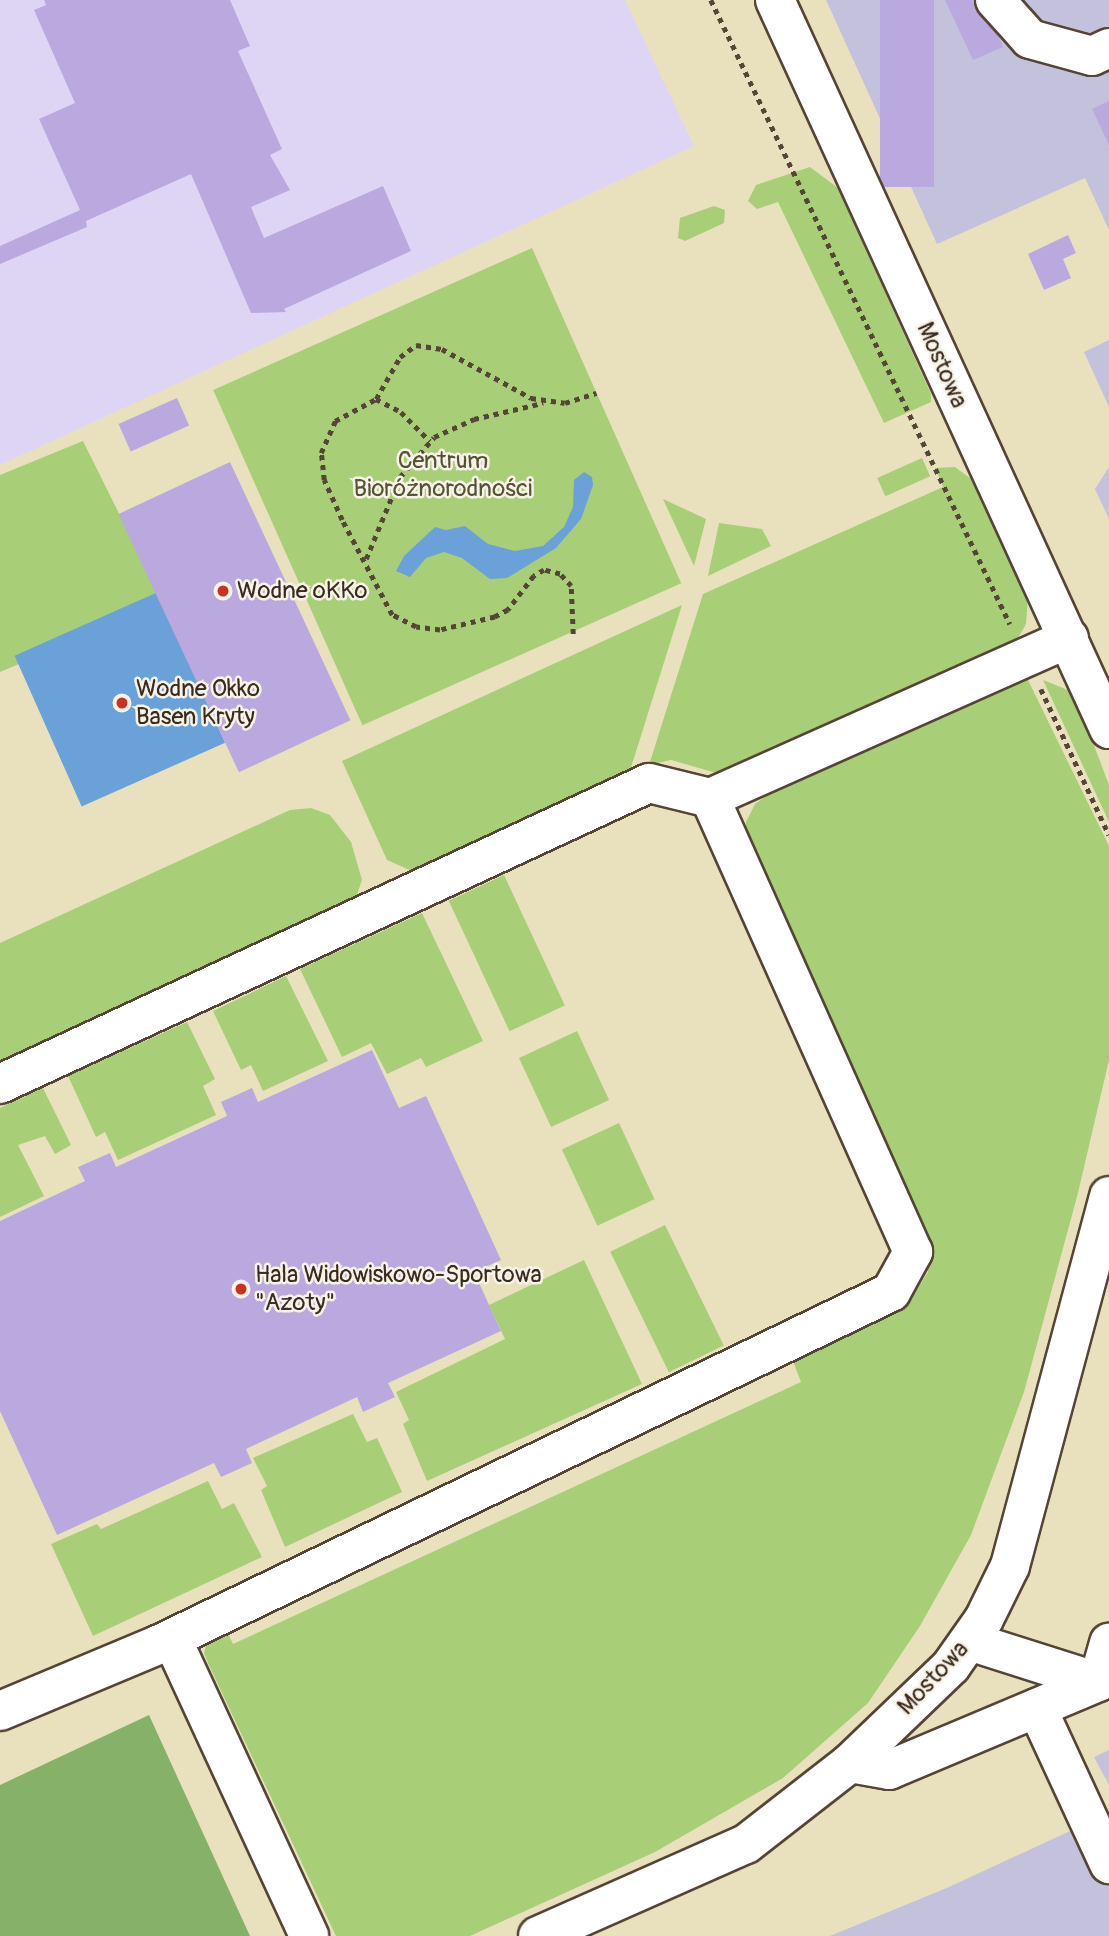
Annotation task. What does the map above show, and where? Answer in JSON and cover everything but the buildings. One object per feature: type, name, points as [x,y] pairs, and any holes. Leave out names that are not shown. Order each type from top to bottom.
[{"type":"street","name":"Mostowa","points":[[775,0],[1109,729]]},
{"type":"street","points":[[995,0],[1030,39],[1092,56],[1109,48]]},
{"type":"street","points":[[0,1084],[649,783],[710,798],[1069,638]]},
{"type":"street","points":[[160,1644],[891,1292],[912,1252],[710,798]]},
{"type":"street","name":"Mostowa","points":[[538,1936],[746,1844],[850,1763],[951,1665],[969,1641],[1010,1566],[1109,1196]]},
{"type":"street","points":[[0,1711],[172,1639],[309,1936]]},
{"type":"street","points":[[969,1641],[1104,1680]]},
{"type":"street","points":[[1104,1680],[1109,1643]]},
{"type":"street","points":[[850,1763],[888,1770],[1104,1680]]},
{"type":"street","points":[[1037,1708],[1109,1864]]},
{"type":"path","points":[[711,0],[1109,835]]},
{"type":"path","points":[[550,402],[531,398],[429,344],[416,345],[400,357],[376,399],[335,421],[321,453],[324,480],[366,560],[373,586],[392,615],[416,627],[440,630],[502,614],[538,572],[560,574],[574,593],[573,634]]},
{"type":"path","points":[[366,560],[400,477],[430,440],[474,419],[550,402],[580,401],[596,393]]},
{"type":"path","points":[[376,399],[401,412],[430,440]]},
{"type":"shaded area","points":[[0,0],[625,0],[694,146],[0,465]]},
{"type":"shaded area","points":[[826,0],[1109,0],[1109,230],[1085,178],[937,244]]},
{"type":"shaded area","points":[[1109,340],[1109,407],[1084,352]]},
{"type":"shaded area","points":[[1109,467],[1109,519],[1095,489]]},
{"type":"shaded area","points":[[1109,1750],[1109,1785],[1094,1757]]},
{"type":"shaded area","points":[[1109,1813],[1109,1936],[830,1936],[949,1887]]},
{"type":"green space","points":[[810,167],[838,188],[931,394],[931,402],[884,423],[778,202],[757,209],[748,201],[756,185]]},
{"type":"green space","points":[[714,206],[725,210],[724,223],[685,241],[678,238],[680,218]]},
{"type":"green space","name":"Centrum Bioróżnorodności","points":[[532,248],[681,583],[362,725],[213,390]]},
{"type":"green space","points":[[83,441],[158,592],[17,659],[19,664],[0,672],[0,475]]},
{"type":"green space","points":[[922,458],[930,476],[885,496],[877,478]]},
{"type":"green space","points":[[955,467],[974,481],[1028,597],[1026,624],[1015,643],[723,775],[671,760],[649,765],[703,594],[943,487],[935,468]]},
{"type":"green space","points":[[663,499],[706,519],[694,566]]},
{"type":"green space","points":[[719,523],[762,529],[771,546],[708,576]]},
{"type":"green space","points":[[682,605],[629,774],[414,872],[387,860],[342,761]]},
{"type":"green space","points":[[1021,678],[1027,678],[1109,846],[1109,1060],[1078,1193],[1024,1392],[971,1535],[920,1626],[868,1703],[783,1778],[655,1852],[470,1936],[336,1936],[208,1663],[204,1653],[208,1638],[226,1629],[233,1644],[801,1382],[791,1356],[910,1301],[928,1272],[929,1254],[745,832],[746,822],[755,804],[774,791]]},
{"type":"green space","points":[[1043,680],[1068,690],[1078,703],[1109,785],[1109,822]]},
{"type":"green space","points":[[311,808],[330,815],[351,842],[362,880],[355,900],[0,1065],[0,943],[290,810]]},
{"type":"green space","points":[[504,875],[565,1006],[510,1031],[449,901]]},
{"type":"green space","points":[[422,913],[483,1041],[426,1067],[421,1058],[387,1074],[371,1043],[342,1057],[300,969]]},
{"type":"green space","points":[[286,976],[328,1061],[263,1091],[251,1065],[241,1070],[213,1011]]},
{"type":"green space","points":[[187,1022],[215,1079],[203,1086],[216,1115],[118,1160],[105,1132],[96,1137],[68,1076]]},
{"type":"green space","points":[[577,1031],[609,1100],[551,1127],[519,1058]]},
{"type":"green space","points":[[43,1088],[71,1145],[55,1154],[45,1136],[18,1145],[44,1196],[0,1217],[0,1108]]},
{"type":"green space","points":[[619,1123],[654,1199],[597,1226],[562,1150]]},
{"type":"green space","points":[[665,1225],[724,1345],[669,1372],[610,1252]]},
{"type":"green space","points":[[584,1260],[642,1384],[427,1481],[403,1424],[409,1420],[396,1392],[505,1339],[489,1305]]},
{"type":"green space","points":[[353,1414],[367,1442],[377,1438],[402,1492],[285,1547],[261,1490],[267,1486],[253,1458]]},
{"type":"green space","points":[[208,1481],[222,1509],[234,1503],[262,1557],[93,1636],[51,1544],[97,1524],[101,1529]]},
{"type":"green space","points":[[149,1715],[250,1936],[0,1936],[0,1785]]},
{"type":"water","points":[[584,472],[592,477],[593,485],[581,519],[556,548],[507,578],[490,579],[462,558],[444,552],[426,558],[410,577],[396,571],[404,556],[435,527],[446,530],[465,526],[488,544],[515,551],[543,546],[564,527],[573,507],[574,480]]},
{"type":"water","name":"Wodne Okko Basen Kryty","points":[[158,592],[225,743],[82,807],[15,656]]},
{"type":"place","name":"Wodne oKKo","points":[[223,591]]},
{"type":"place","name":"Wodne Okko Basen Kryty","points":[[122,703]]},
{"type":"place","name":"Hala Widowiskowo-Sportowa \"Azoty\"","points":[[241,1289]]}]
